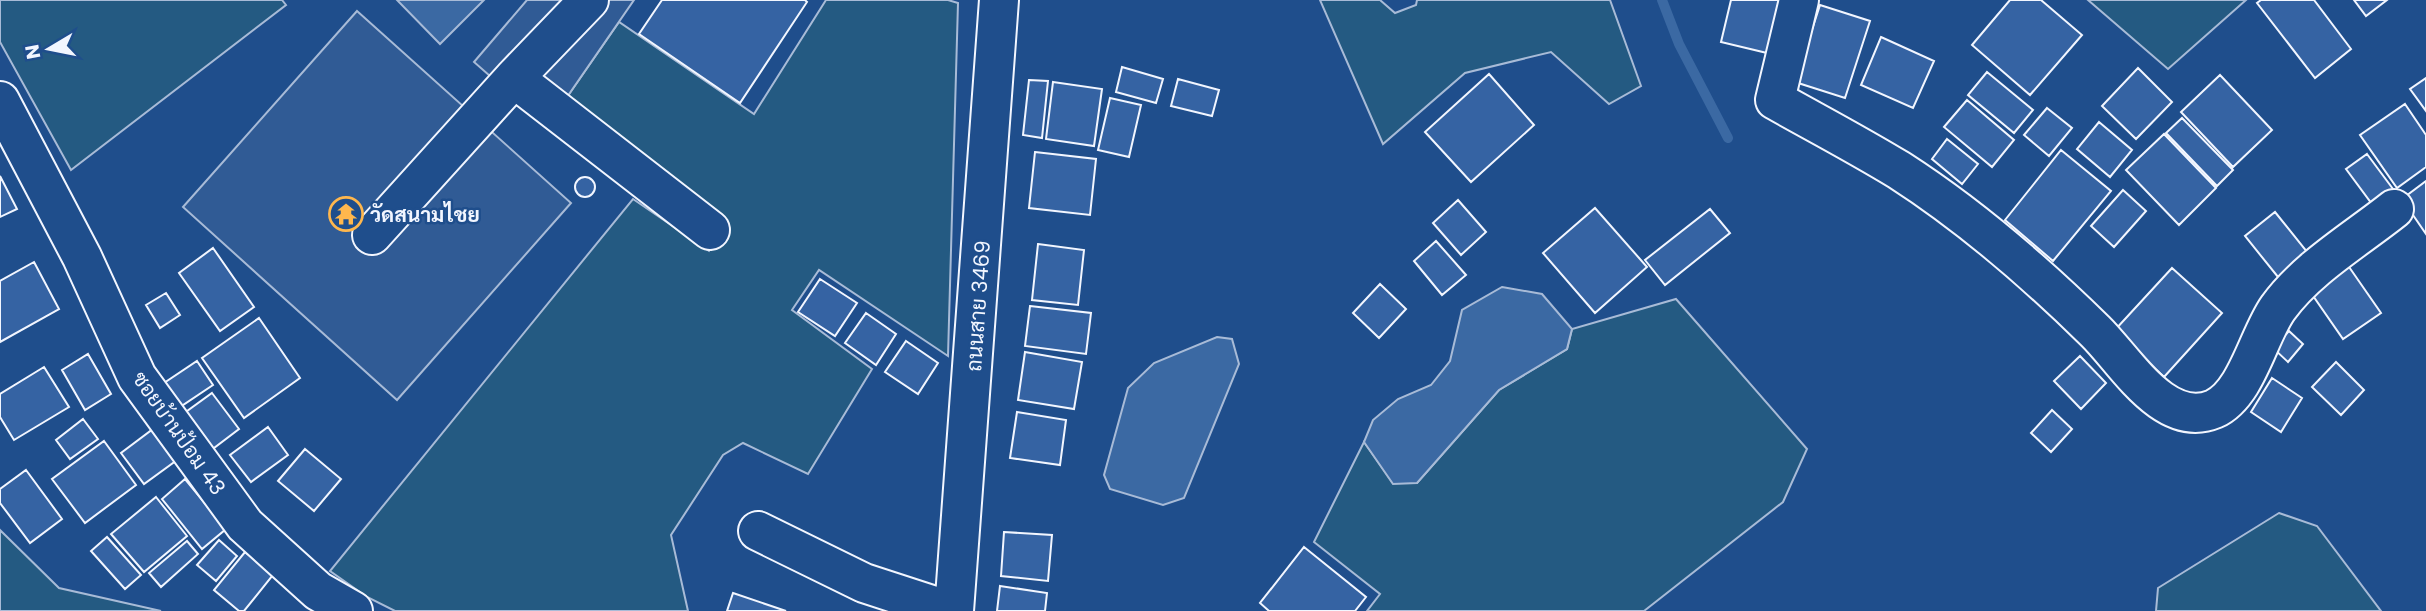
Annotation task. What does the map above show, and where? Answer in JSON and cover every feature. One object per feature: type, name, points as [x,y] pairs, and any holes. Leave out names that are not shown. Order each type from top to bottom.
[{"type":"street","points":[[372,235],[514,78],[589,0]]},
{"type":"street","name":"ถนนสาย 3469","points":[[952,611],[999,0]]},
{"type":"street","points":[[1799,0],[1775,100],[1899,171],[1978,227],[2095,331],[2158,397],[2176,410],[2198,414],[2217,408],[2235,393],[2276,311],[2295,286],[2394,209]]},
{"type":"street","points":[[514,78],[710,230]]},
{"type":"street","name":"ซอยบ้านป้อม 43","points":[[0,101],[82,257],[137,377],[245,525],[318,591],[353,611]]},
{"type":"street","points":[[758,531],[864,583],[952,611]]},
{"type":"shaded area","points":[[0,0],[282,0],[286,5],[71,170],[0,42]]},
{"type":"shaded area","points":[[397,0],[484,0],[440,44]]},
{"type":"shaded area","points":[[527,0],[634,0],[547,126],[474,62]]},
{"type":"shaded area","points":[[826,0],[948,0],[958,3],[948,356],[819,270],[792,310],[872,369],[808,474],[743,443],[723,455],[671,535],[688,611],[395,611],[367,597],[330,571],[633,199],[709,251],[726,228],[565,100],[619,22],[754,114]]},
{"type":"shaded area","points":[[1320,0],[1380,0],[1395,13],[1416,5],[1417,0],[1610,0],[1641,86],[1609,104],[1551,52],[1465,73],[1383,144]]},
{"type":"shaded area","points":[[2088,0],[2246,0],[2168,69]]},
{"type":"shaded area","points":[[357,11],[571,203],[397,400],[183,207]]},
{"type":"shaded area","points":[[1502,287],[1542,294],[1572,329],[1567,349],[1499,390],[1417,483],[1393,484],[1364,442],[1373,420],[1398,399],[1431,385],[1450,361],[1462,310]]},
{"type":"shaded area","points":[[1676,299],[1807,449],[1783,502],[1644,611],[1367,611],[1380,594],[1314,542],[1364,442],[1393,483],[1417,483],[1499,390],[1567,349],[1572,329]]},
{"type":"shaded area","points":[[1217,337],[1232,339],[1239,364],[1184,498],[1163,505],[1110,489],[1104,475],[1128,388],[1154,363]]},
{"type":"shaded area","points":[[2279,513],[2317,526],[2381,611],[2156,611],[2158,588]]},
{"type":"shaded area","points":[[0,530],[59,588],[161,611],[0,611]]},
{"type":"building","points":[[662,0],[807,2],[740,103],[639,34]]},
{"type":"building","points":[[1731,0],[1780,0],[1767,53],[1721,42]]},
{"type":"building","points":[[2010,0],[2041,0],[2082,35],[2030,95],[1972,45]]},
{"type":"building","points":[[2261,0],[2314,0],[2351,49],[2315,78],[2257,3]]},
{"type":"building","points":[[2354,0],[2387,0],[2366,16]]},
{"type":"building","points":[[1820,5],[1870,21],[1845,98],[1795,82]]},
{"type":"building","points":[[1881,37],[1934,61],[1913,108],[1861,85]]},
{"type":"building","points":[[1122,67],[1163,79],[1156,103],[1116,92]]},
{"type":"building","points":[[2138,68],[2172,102],[2136,139],[2102,106]]},
{"type":"building","points":[[1987,72],[2033,110],[2014,133],[1968,95]]},
{"type":"building","points":[[1489,74],[1534,125],[1471,182],[1425,132]]},
{"type":"building","points":[[2220,75],[2272,130],[2233,167],[2181,112]]},
{"type":"building","points":[[2426,78],[2426,111],[2410,89]]},
{"type":"building","points":[[1178,79],[1219,90],[1212,116],[1171,106]]},
{"type":"building","points":[[1029,80],[1048,81],[1042,138],[1023,135]]},
{"type":"building","points":[[1053,82],[1102,89],[1094,146],[1046,139]]},
{"type":"building","points":[[1110,98],[1141,105],[1129,157],[1098,150]]},
{"type":"building","points":[[1967,100],[2014,140],[1992,167],[1944,127]]},
{"type":"building","points":[[2405,104],[2426,135],[2426,167],[2397,188],[2360,135]]},
{"type":"building","points":[[2047,108],[2072,128],[2049,156],[2024,135]]},
{"type":"building","points":[[2182,118],[2233,170],[2217,186],[2166,133]]},
{"type":"building","points":[[2099,122],[2132,150],[2110,177],[2077,149]]},
{"type":"building","points":[[2164,134],[2216,188],[2179,225],[2126,170]]},
{"type":"building","points":[[1947,139],[1978,164],[1962,184],[1932,159]]},
{"type":"building","points":[[2061,150],[2111,191],[2053,261],[2005,220]]},
{"type":"building","points":[[1035,152],[1096,159],[1090,215],[1029,208]]},
{"type":"building","points":[[2367,154],[2393,189],[2372,204],[2346,169]]},
{"type":"building","points":[[0,176],[17,209],[0,217]]},
{"type":"building","points":[[581,177],[589,177],[595,187],[589,197],[581,197],[575,191],[575,183]]},
{"type":"building","points":[[2426,181],[2426,234],[2402,199]]},
{"type":"building","points":[[2123,190],[2146,211],[2114,247],[2091,226]]},
{"type":"building","points":[[1458,200],[1486,232],[1461,255],[1433,223]]},
{"type":"building","points":[[1595,208],[1647,267],[1595,313],[1543,253]]},
{"type":"building","points":[[1710,209],[1730,233],[1665,285],[1645,260]]},
{"type":"building","points":[[2275,212],[2308,253],[2278,277],[2245,236]]},
{"type":"building","points":[[1436,241],[1466,275],[1442,295],[1414,261]]},
{"type":"building","points":[[1038,244],[1084,250],[1078,305],[1032,300]]},
{"type":"building","points":[[213,248],[254,307],[220,331],[179,273]]},
{"type":"building","points":[[34,262],[59,309],[0,342],[0,281]]},
{"type":"building","points":[[2347,264],[2381,313],[2343,339],[2309,290]]},
{"type":"building","points":[[2172,268],[2222,313],[2164,377],[2114,331]]},
{"type":"building","points":[[820,279],[857,303],[835,336],[798,312]]},
{"type":"building","points":[[1380,284],[1406,309],[1379,338],[1353,313]]},
{"type":"building","points":[[166,293],[180,315],[160,328],[146,305]]},
{"type":"building","points":[[1030,306],[1091,313],[1086,354],[1025,346]]},
{"type":"building","points":[[866,313],[896,334],[876,365],[845,343]]},
{"type":"building","points":[[259,318],[300,378],[244,418],[202,358]]},
{"type":"building","points":[[2289,331],[2303,344],[2288,362],[2273,348]]},
{"type":"building","points":[[906,341],[938,363],[918,394],[885,372]]},
{"type":"building","points":[[1025,352],[1082,362],[1074,409],[1018,400]]},
{"type":"building","points":[[88,354],[111,394],[85,410],[62,370]]},
{"type":"building","points":[[2080,356],[2106,383],[2081,409],[2054,381]]},
{"type":"building","points":[[197,361],[213,385],[180,407],[164,383]]},
{"type":"building","points":[[2336,362],[2364,390],[2341,415],[2312,387]]},
{"type":"building","points":[[44,367],[69,407],[14,440],[0,417],[0,394]]},
{"type":"building","points":[[2272,378],[2302,398],[2281,432],[2251,412]]},
{"type":"building","points":[[212,393],[239,429],[210,451],[183,414]]},
{"type":"building","points":[[2052,410],[2072,429],[2051,452],[2031,433]]},
{"type":"building","points":[[1017,412],[1066,420],[1060,465],[1010,458]]},
{"type":"building","points":[[83,419],[98,439],[70,459],[56,440]]},
{"type":"building","points":[[268,427],[288,455],[251,482],[230,455]]},
{"type":"building","points":[[153,429],[177,460],[144,484],[121,453]]},
{"type":"building","points":[[104,441],[136,485],[85,523],[52,479]]},
{"type":"building","points":[[305,449],[341,479],[314,511],[278,481]]},
{"type":"building","points":[[26,470],[62,519],[30,543],[0,503],[0,489]]},
{"type":"building","points":[[185,479],[226,529],[202,549],[162,499]]},
{"type":"building","points":[[156,497],[187,536],[144,572],[111,534]]},
{"type":"building","points":[[1004,532],[1052,535],[1048,581],[1001,576]]},
{"type":"building","points":[[107,537],[141,575],[125,589],[91,551]]},
{"type":"building","points":[[219,540],[237,556],[216,581],[197,565]]},
{"type":"building","points":[[187,541],[198,554],[161,587],[149,573]]},
{"type":"building","points":[[1304,547],[1366,597],[1355,611],[1269,611],[1260,603]]},
{"type":"building","points":[[245,552],[273,575],[244,611],[239,611],[214,590]]},
{"type":"building","points":[[1000,586],[1047,593],[1045,611],[997,611]]},
{"type":"building","points":[[733,593],[786,611],[727,611]]},
{"type":"waterway","points":[[1662,0],[1679,44],[1728,138]]},
{"type":"place","name":"วัดสนามไชย","points":[[346,214]]}]
